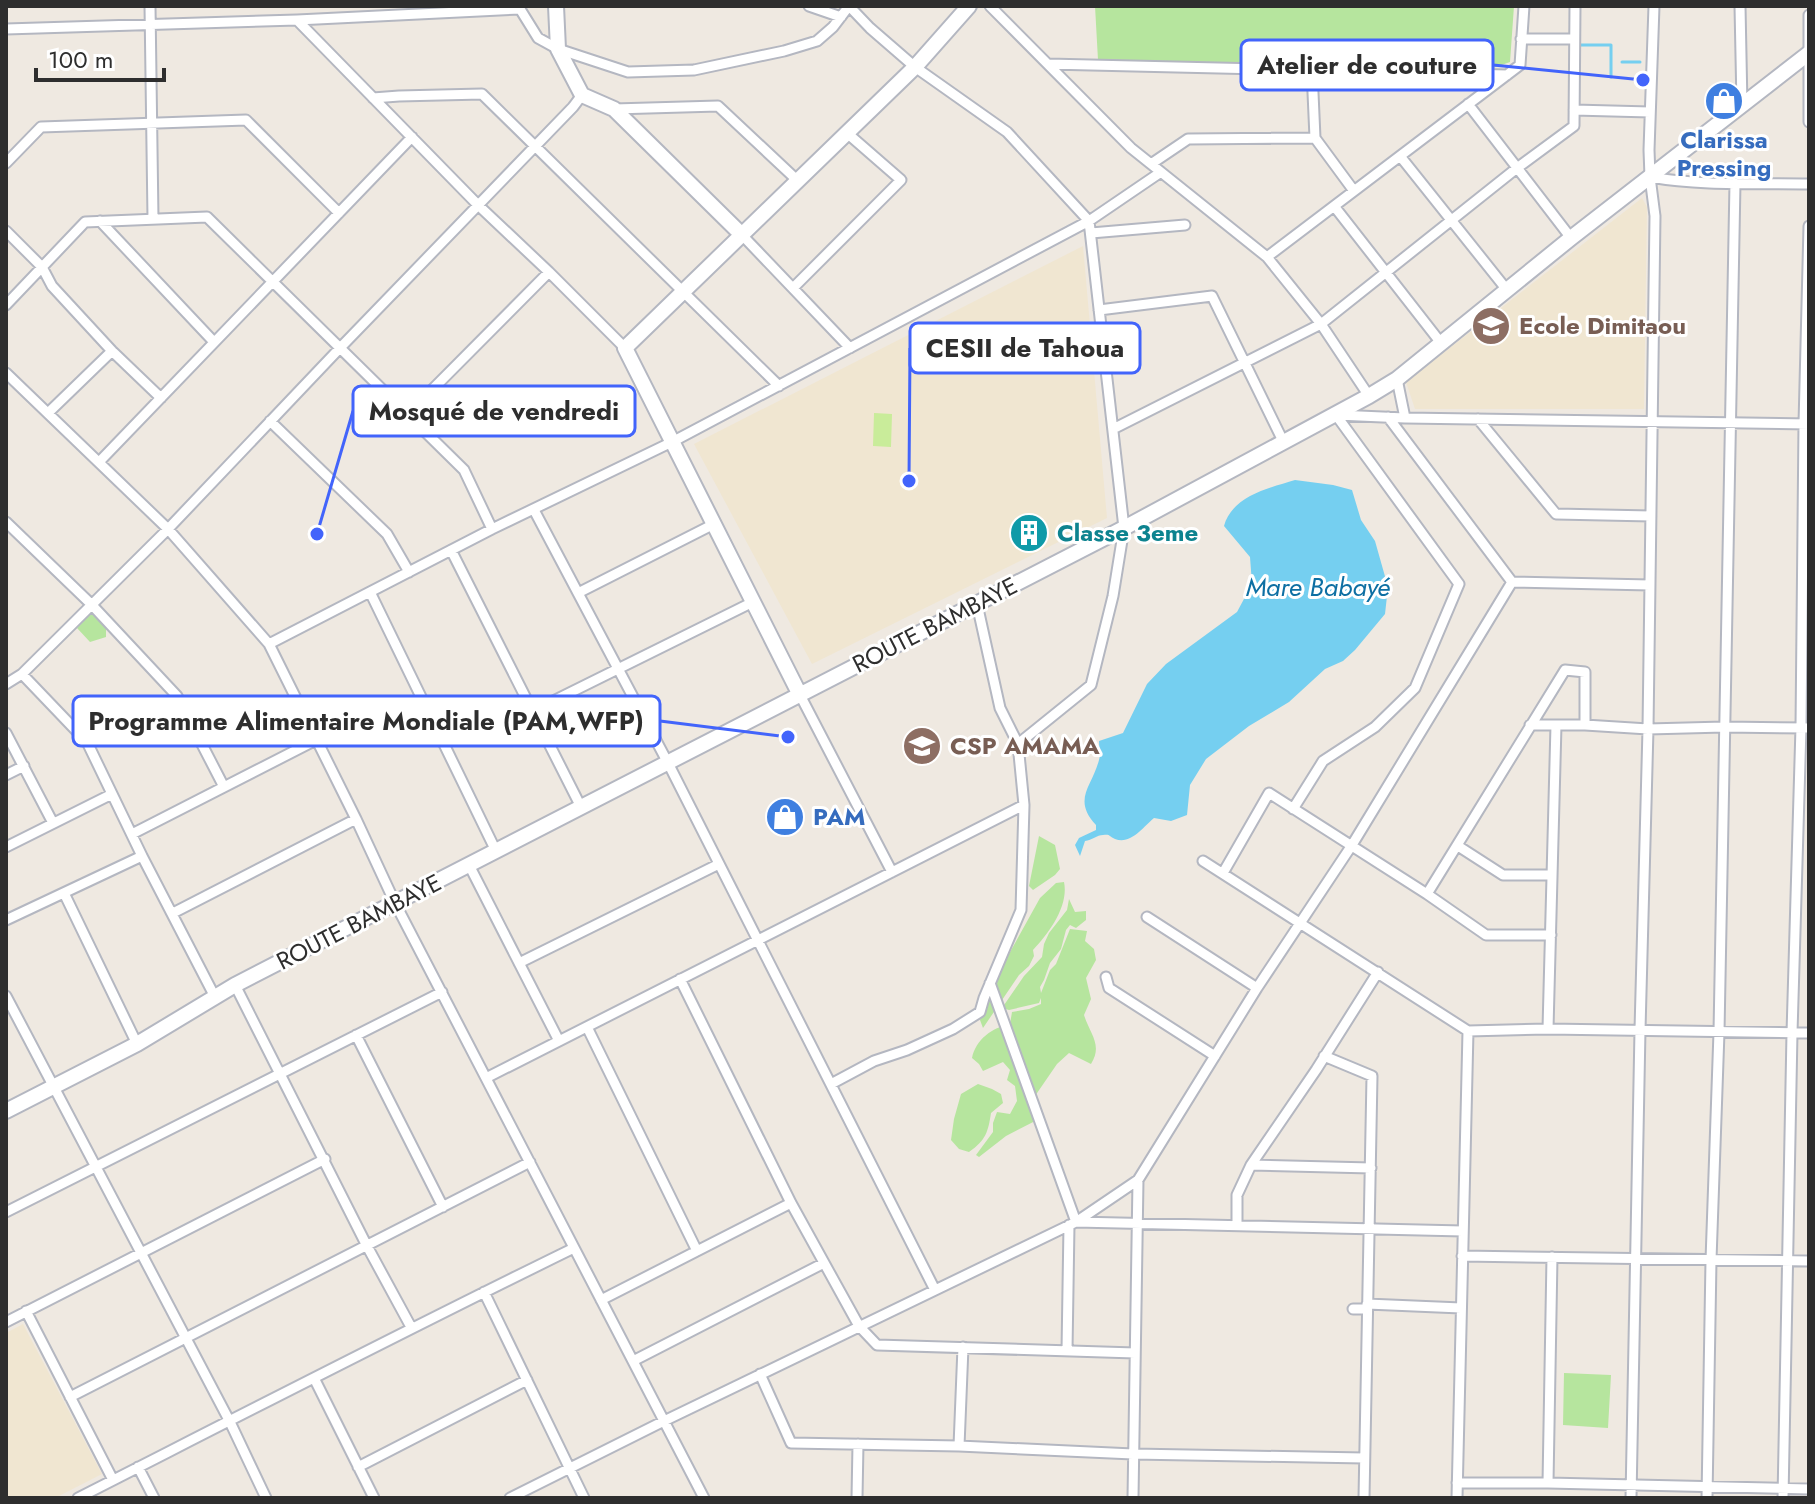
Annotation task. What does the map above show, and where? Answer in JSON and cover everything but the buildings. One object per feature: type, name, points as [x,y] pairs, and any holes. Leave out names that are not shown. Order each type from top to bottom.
[{"type":"street","points":[[150,6],[153,219]]},
{"type":"street","points":[[556,6],[558,49],[582,95],[614,109],[742,235],[850,348]]},
{"type":"street","points":[[809,6],[841,17]]},
{"type":"street","points":[[6,29],[297,20],[347,11],[520,9],[538,38],[558,49],[628,72],[694,70],[784,51],[817,41],[849,6],[915,67],[1007,132],[1089,221],[1124,528],[1113,596],[1091,685],[1018,744]]},
{"type":"street","points":[[625,348],[915,67],[969,6]]},
{"type":"street","points":[[990,6],[1131,148],[1267,257],[1321,324],[1369,396]]},
{"type":"street","points":[[1267,257],[1520,65],[1524,6]]},
{"type":"street","points":[[1113,429],[1321,324],[1574,126],[1575,6]]},
{"type":"street","points":[[1631,1498],[1648,729],[1655,216],[1649,150],[1654,6]]},
{"type":"street","points":[[1740,6],[1742,106]]},
{"type":"street","points":[[1809,15],[1809,122]]},
{"type":"street","points":[[297,20],[478,205],[625,348],[892,872]]},
{"type":"street","points":[[1521,39],[1574,39]]},
{"type":"street","name":"ROUTE BAMBAYE","points":[[6,1111],[137,1044],[235,985],[1124,528],[1369,396],[1397,379],[1571,238],[1809,53]]},
{"type":"street","points":[[1048,64],[1507,75]]},
{"type":"street","points":[[1312,70],[1315,138],[1354,191]]},
{"type":"street","points":[[373,98],[482,94],[779,386]]},
{"type":"street","points":[[6,684],[22,674],[168,529],[582,95]]},
{"type":"street","points":[[1468,104],[1571,238]]},
{"type":"street","points":[[614,109],[718,106],[798,181]]},
{"type":"street","points":[[1574,110],[1650,112]]},
{"type":"street","points":[[6,163],[41,127],[246,120],[339,213]]},
{"type":"street","points":[[793,288],[901,180],[847,133]]},
{"type":"street","points":[[100,461],[412,137]]},
{"type":"street","points":[[1151,164],[1188,139],[1315,138]]},
{"type":"street","points":[[1400,156],[1507,290]]},
{"type":"street","points":[[269,644],[779,386],[1089,221],[1161,172]]},
{"type":"street","points":[[1650,177],[1809,184]]},
{"type":"street","points":[[1707,1493],[1735,183]]},
{"type":"street","points":[[1334,206],[1441,343]]},
{"type":"street","points":[[6,305],[85,222],[207,217],[464,470],[492,529]]},
{"type":"street","points":[[100,221],[214,342]]},
{"type":"street","points":[[1091,233],[1185,225]]},
{"type":"street","points":[[1783,1493],[1792,1033],[1805,728],[1809,226]]},
{"type":"street","points":[[6,231],[42,267],[52,286],[112,351],[161,398]]},
{"type":"street","points":[[407,415],[549,272]]},
{"type":"street","points":[[1099,310],[1212,296],[1283,441]]},
{"type":"street","points":[[48,413],[112,351]]},
{"type":"street","points":[[6,373],[168,529],[269,644],[395,903],[704,1498]]},
{"type":"street","points":[[1397,379],[1405,418]]},
{"type":"street","points":[[1336,415],[1806,424]]},
{"type":"street","points":[[1293,809],[1323,761],[1375,727],[1415,688],[1459,584],[1336,415]]},
{"type":"street","points":[[1388,417],[1512,582]]},
{"type":"street","points":[[1478,419],[1556,514],[1651,516]]},
{"type":"street","points":[[270,421],[387,534],[409,572]]},
{"type":"street","points":[[534,510],[668,763],[935,1290]]},
{"type":"street","points":[[6,522],[91,604],[177,696],[224,787]]},
{"type":"street","points":[[578,593],[714,524]]},
{"type":"street","points":[[451,550],[581,807]]},
{"type":"street","points":[[1512,582],[1650,585]]},
{"type":"street","points":[[510,1498],[1072,1223],[1138,1180],[1257,988],[1352,845],[1512,582]]},
{"type":"street","points":[[370,592],[496,851]]},
{"type":"street","points":[[533,711],[753,602]]},
{"type":"street","points":[[831,1084],[874,1061],[953,1029],[980,1012],[1021,910],[1024,805],[1018,744],[1000,708],[977,604]]},
{"type":"street","points":[[1427,894],[1565,670],[1585,672],[1585,725]]},
{"type":"street","points":[[22,674],[87,742],[215,997]]},
{"type":"street","points":[[1530,725],[1648,729],[1805,728]]},
{"type":"street","points":[[1548,1029],[1556,725]]},
{"type":"street","points":[[6,733],[53,823]]},
{"type":"street","points":[[132,834],[316,740]]},
{"type":"street","points":[[6,775],[24,766]]},
{"type":"street","points":[[1223,873],[1269,793],[1486,935],[1551,935]]},
{"type":"street","points":[[6,847],[112,794]]},
{"type":"street","points":[[486,1078],[1024,805]]},
{"type":"street","points":[[173,913],[356,819]]},
{"type":"street","points":[[1458,846],[1503,875],[1552,875]]},
{"type":"street","points":[[6,920],[142,856]]},
{"type":"street","points":[[1203,861],[1468,1031],[1548,1029],[1809,1033]]},
{"type":"street","points":[[519,963],[719,864]]},
{"type":"street","points":[[469,865],[559,1041]]},
{"type":"street","points":[[64,893],[137,1044]]},
{"type":"street","points":[[1147,917],[1257,988]]},
{"type":"street","points":[[1237,1225],[1237,1195],[1251,1165],[1378,972]]},
{"type":"street","points":[[1106,977],[1109,988],[1215,1056]]},
{"type":"street","points":[[680,979],[791,1203],[859,1326],[877,1345],[1135,1353]]},
{"type":"street","points":[[990,983],[1072,1223],[1067,1351]]},
{"type":"street","points":[[235,985],[411,1327]]},
{"type":"street","points":[[6,1212],[442,992]]},
{"type":"street","points":[[6,996],[230,1422],[266,1498]]},
{"type":"street","points":[[587,1027],[697,1251]]},
{"type":"street","points":[[1457,1498],[1468,1031]]},
{"type":"street","points":[[356,1035],[443,1207]]},
{"type":"street","points":[[1324,1056],[1372,1076],[1364,1498]]},
{"type":"street","points":[[8,1317],[26,1311],[325,1159]]},
{"type":"street","points":[[70,1397],[530,1162]]},
{"type":"street","points":[[1251,1165],[1371,1168]]},
{"type":"street","points":[[1133,1498],[1138,1180]]},
{"type":"street","points":[[601,1300],[791,1203]]},
{"type":"street","points":[[1072,1223],[1463,1231]]},
{"type":"street","points":[[78,1498],[411,1327],[574,1248]]},
{"type":"street","points":[[1462,1256],[1809,1261]]},
{"type":"street","points":[[1548,1483],[1552,1257]]},
{"type":"street","points":[[633,1361],[824,1263]]},
{"type":"street","points":[[484,1292],[584,1498]]},
{"type":"street","points":[[1353,1309],[1367,1306],[1461,1308]]},
{"type":"street","points":[[26,1311],[113,1480]]},
{"type":"street","points":[[959,1446],[963,1347]]},
{"type":"street","points":[[760,1374],[791,1443],[1364,1458]]},
{"type":"street","points":[[314,1378],[374,1498]]},
{"type":"street","points":[[358,1467],[527,1380]]},
{"type":"street","points":[[857,1498],[858,1444]]},
{"type":"street","points":[[138,1467],[154,1498]]},
{"type":"street","points":[[1457,1483],[1631,1486],[1707,1493],[1783,1493],[1809,1489]]},
{"type":"shaded area","points":[[1642,198],[1647,207],[1644,409],[1415,409],[1406,382]]},
{"type":"shaded area","points":[[1083,246],[1107,518],[812,664],[694,444]]},
{"type":"shaded area","points":[[23,1324],[102,1474],[55,1498],[6,1498],[6,1333]]},
{"type":"green space","points":[[1095,6],[1514,6],[1510,62],[1493,68],[1098,60]]},
{"type":"green space","points":[[874,413],[892,414],[891,447],[873,446]]},
{"type":"green space","points":[[91,613],[106,620],[106,637],[90,642],[77,628]]},
{"type":"green space","points":[[1039,836],[1055,845],[1060,869],[1033,890],[1029,886]]},
{"type":"green space","points":[[1064,882],[1061,910],[1033,950],[1034,956],[1029,966],[1019,975],[983,1028],[980,1020],[989,990],[1040,898],[1056,883]]},
{"type":"green space","points":[[1069,899],[1075,912],[1086,911],[1086,920],[1076,928],[1070,925],[1066,930],[1061,949],[1050,963],[1040,987],[1041,993],[1050,970],[1056,964],[1070,929],[1087,931],[1085,941],[1094,949],[1096,960],[1086,978],[1091,999],[1084,1015],[1096,1045],[1094,1057],[1091,1064],[1069,1053],[1057,1064],[1035,1096],[1041,1118],[1006,1136],[979,1157],[976,1155],[993,1132],[997,1112],[1010,1114],[1017,1101],[1015,1086],[1007,1080],[1010,1070],[1003,1062],[983,1071],[972,1058],[974,1051],[986,1035],[1010,1024],[1012,1012],[1041,1004],[1041,998],[1039,1003],[1009,1010],[1002,1008],[1024,976],[1042,957],[1049,933],[1067,910]]},
{"type":"green space","points":[[978,1084],[1001,1094],[1003,1103],[991,1113],[985,1135],[969,1152],[959,1149],[951,1140],[961,1094]]},
{"type":"green space","points":[[1564,1373],[1611,1375],[1608,1428],[1563,1425]]},
{"type":"water","name":"Mare Babayé","points":[[1295,480],[1352,490],[1361,520],[1375,541],[1388,587],[1385,614],[1343,661],[1325,669],[1289,702],[1249,726],[1206,759],[1190,785],[1187,815],[1171,821],[1154,818],[1126,840],[1106,835],[1085,841],[1080,856],[1075,845],[1079,838],[1096,830],[1085,808],[1085,800],[1100,758],[1099,741],[1123,733],[1147,684],[1166,664],[1237,612],[1252,584],[1250,557],[1224,526],[1228,516],[1243,500]]},
{"type":"waterway","points":[[1581,45],[1611,45],[1611,77]]},
{"type":"waterway","points":[[1622,62],[1640,62]]},
{"type":"place","name":"Atelier de couture","points":[[1643,80]]},
{"type":"place","name":"Clarissa Pressing","points":[[1724,101]]},
{"type":"place","name":"Ecole Dimitaou","points":[[1491,326]]},
{"type":"place","name":"CESII de Tahoua","points":[[909,481]]},
{"type":"place","name":"Classe 3eme","points":[[1029,533]]},
{"type":"place","name":"Mosqué de vendredi","points":[[317,534]]},
{"type":"place","name":"Programme Alimentaire Mondiale (PAM,WFP)","points":[[788,737]]},
{"type":"place","name":"CSP AMAMA","points":[[922,746]]},
{"type":"place","name":"PAM","points":[[785,817]]}]
